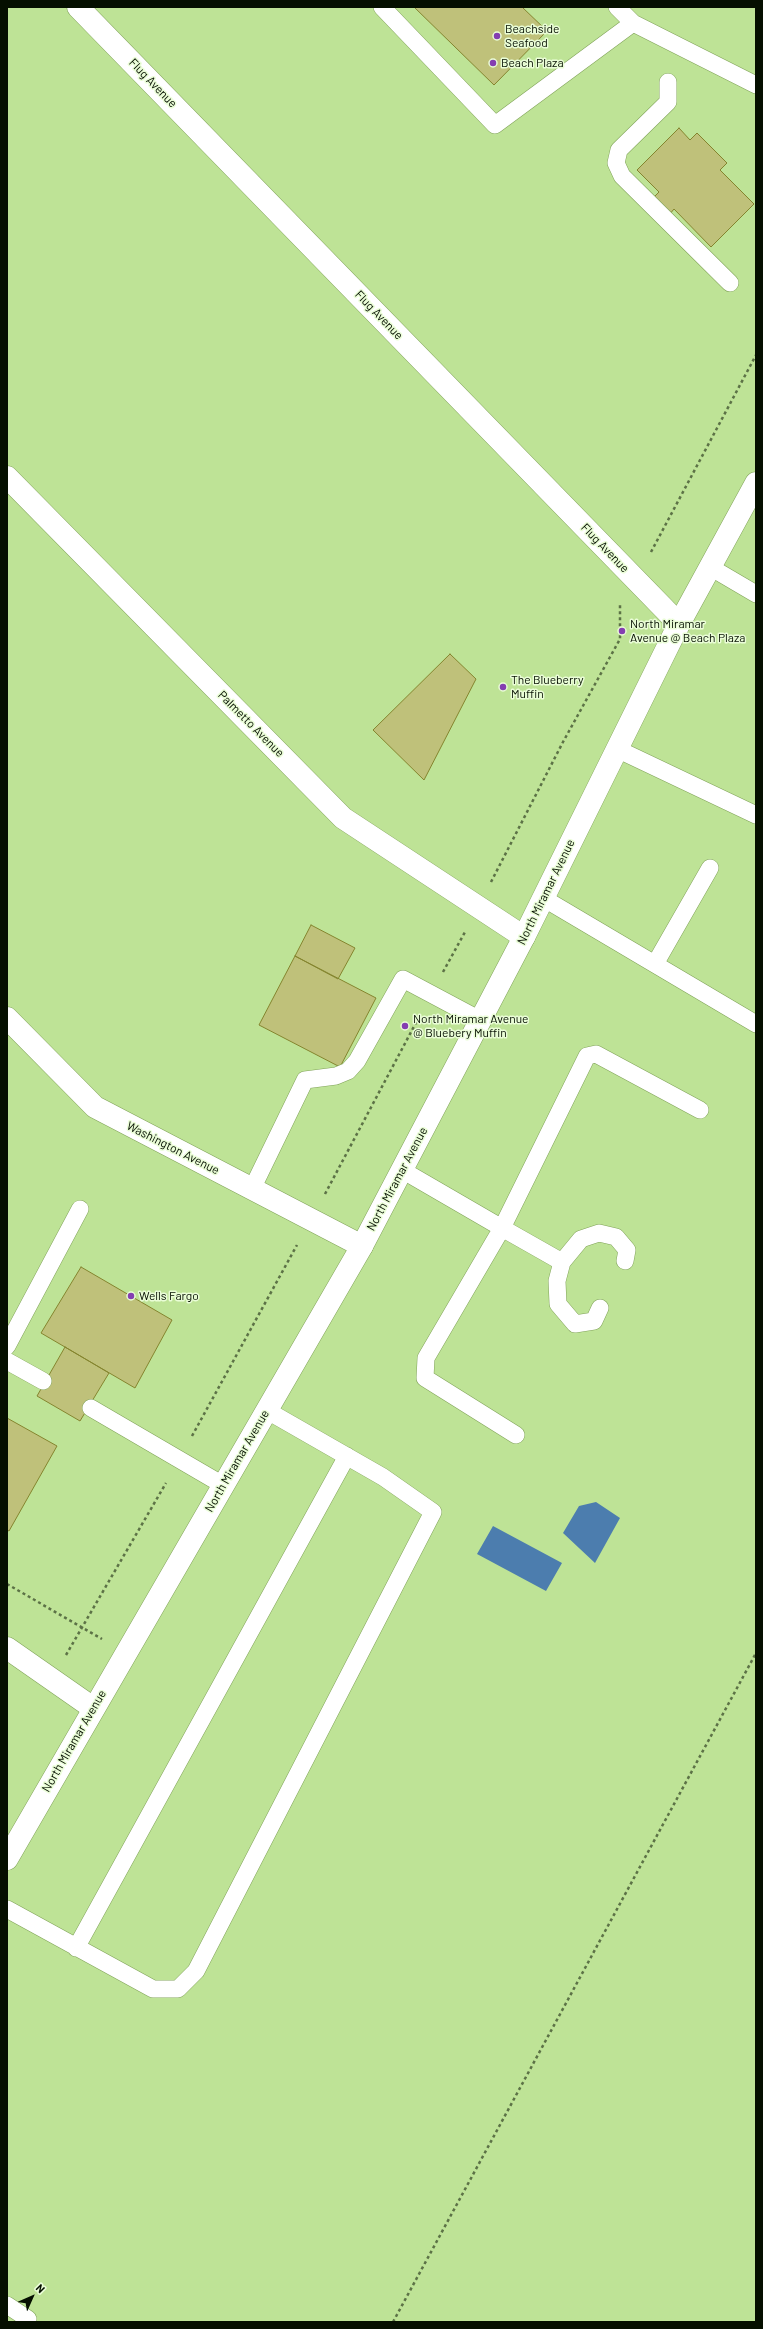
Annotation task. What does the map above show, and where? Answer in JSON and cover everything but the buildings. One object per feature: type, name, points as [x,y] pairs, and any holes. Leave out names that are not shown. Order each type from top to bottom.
[{"type":"street","name":"Flug Avenue","points":[[78,7],[679,624]]},
{"type":"street","name":"Palmetto Avenue","points":[[7,477],[343,818],[524,937]]},
{"type":"street","name":"North Miramar Avenue","points":[[7,1859],[13,1835],[93,1708],[362,1246],[524,937],[679,624],[756,483]]},
{"type":"street","name":"Washington Avenue","points":[[7,1018],[95,1107],[362,1246]]},
{"type":"street","points":[[7,1648],[93,1708]]},
{"type":"lane","points":[[382,7],[495,125],[633,22]]},
{"type":"lane","points":[[617,7],[633,22],[756,85]]},
{"type":"lane","points":[[668,82],[668,102],[619,150],[616,163],[622,176],[730,283]]},
{"type":"lane","points":[[710,567],[756,594]]},
{"type":"lane","points":[[617,749],[756,815]]},
{"type":"lane","points":[[655,964],[710,868]]},
{"type":"lane","points":[[543,898],[756,1024]]},
{"type":"lane","points":[[252,1189],[305,1080],[336,1076],[348,1071],[357,1061],[403,979],[480,1020]]},
{"type":"lane","points":[[516,1435],[425,1378],[426,1358],[502,1228],[587,1056],[596,1054],[700,1110]]},
{"type":"lane","points":[[402,1170],[562,1262]]},
{"type":"lane","points":[[7,1346],[80,1209]]},
{"type":"lane","points":[[600,1308],[594,1321],[576,1324],[558,1304],[557,1281],[562,1262],[581,1239],[599,1233],[616,1237],[628,1250],[625,1261]]},
{"type":"lane","points":[[7,1361],[43,1380]]},
{"type":"lane","points":[[91,1408],[223,1485]]},
{"type":"lane","points":[[7,1909],[153,1989],[178,1989],[196,1971],[433,1512],[383,1477],[266,1410]]},
{"type":"lane","points":[[76,1948],[346,1456]]},
{"type":"lane","points":[[7,2305],[28,2319]]},
{"type":"path","points":[[7,1584],[125,1653]]},
{"type":"path","points":[[394,2322],[756,1653]]},
{"type":"water","points":[[596,1502],[620,1518],[595,1563],[563,1533],[579,1506]]},
{"type":"water","points":[[493,1526],[562,1563],[546,1591],[477,1554]]},
{"type":"place","name":"Beachside Seafood","points":[[497,36]]},
{"type":"place","name":"Beach Plaza","points":[[493,63]]},
{"type":"place","name":"North Miramar Avenue @ Beach Plaza","points":[[622,631]]},
{"type":"place","name":"The Blueberry Muffin","points":[[503,687]]},
{"type":"place","name":"North Miramar Avenue @ Bluebery Muffin","points":[[405,1026]]},
{"type":"place","name":"Wells Fargo","points":[[131,1296]]}]
